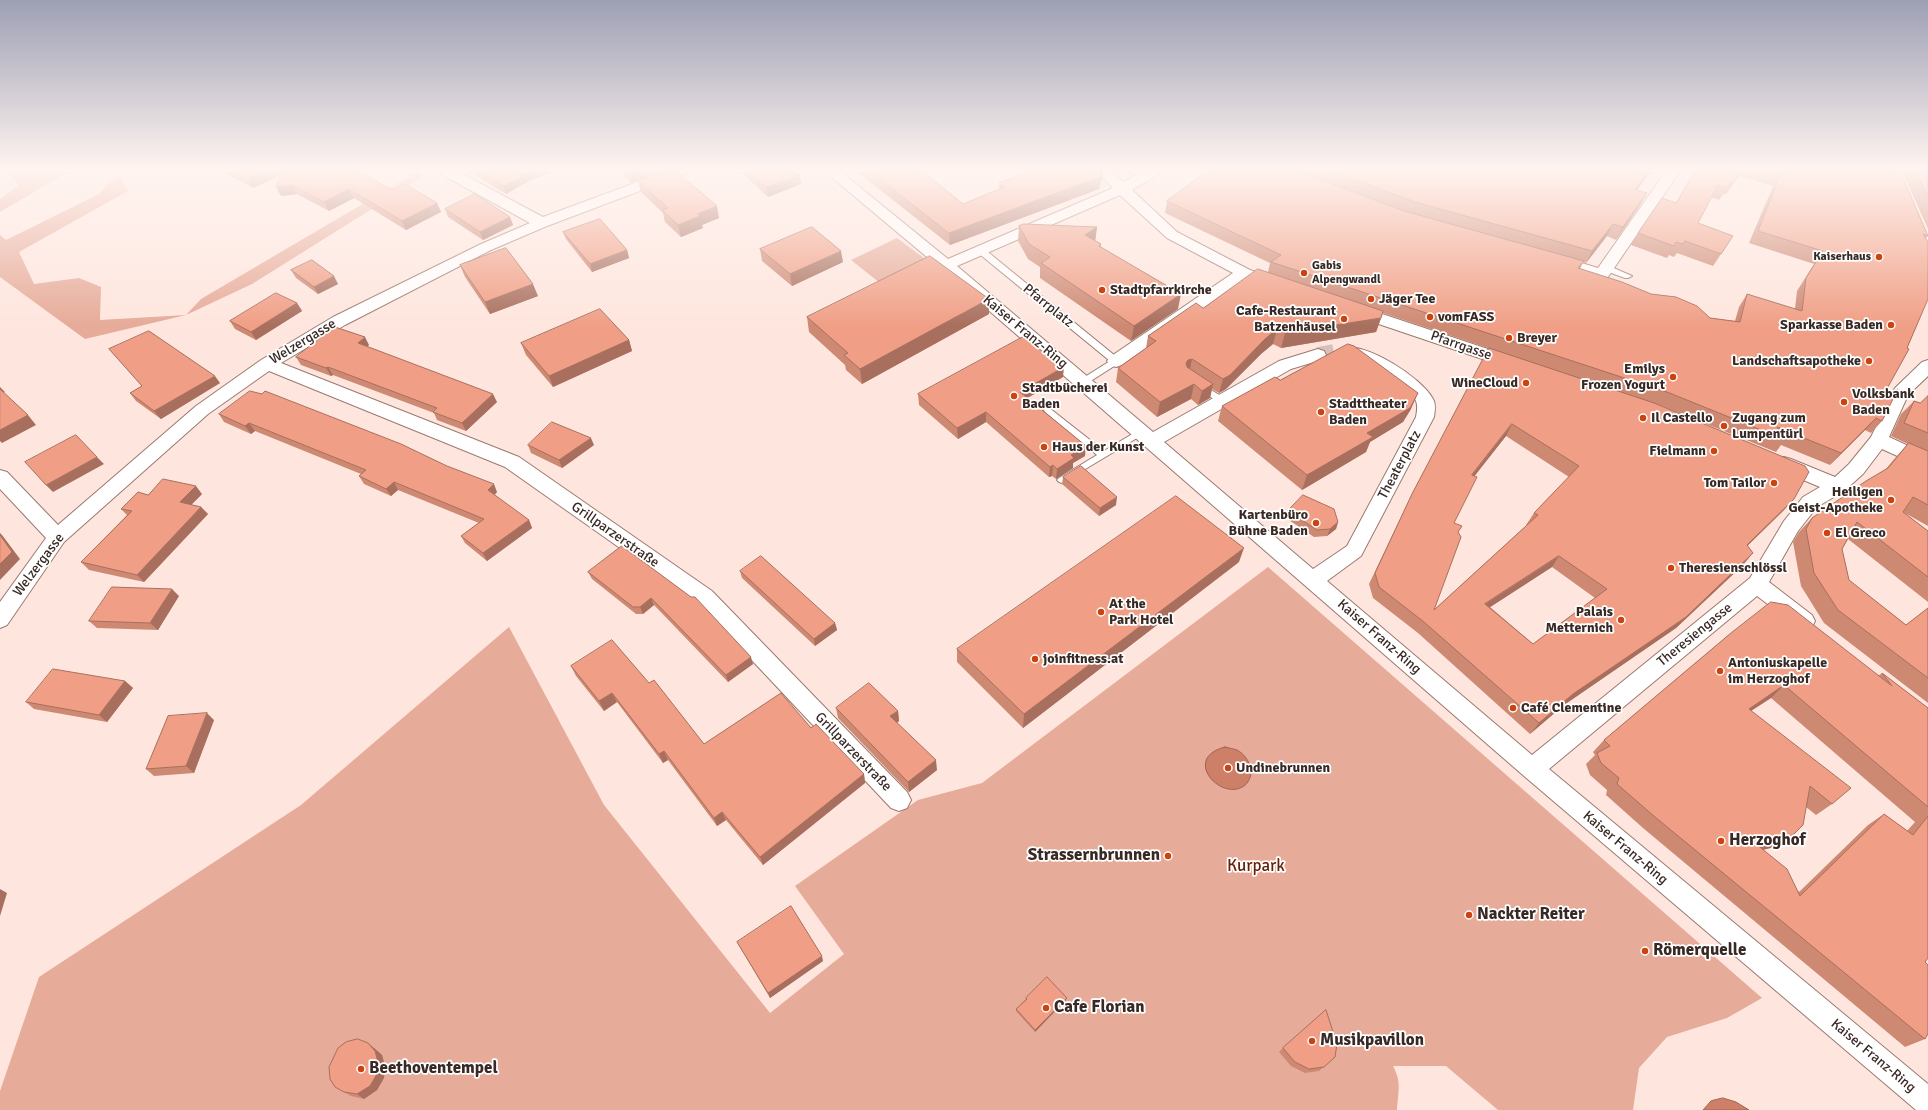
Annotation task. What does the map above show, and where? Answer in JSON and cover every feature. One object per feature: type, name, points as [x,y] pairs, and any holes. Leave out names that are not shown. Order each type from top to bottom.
[{"type":"street","name":"Welzergasse","points":[[0,619],[57,537],[202,410],[267,364],[346,317],[486,247],[542,223]]},
{"type":"street","name":"Kaiser Franz-Ring","points":[[894,223],[1083,382],[1532,769],[1928,1102]]},
{"type":"street","points":[[946,265],[1042,223]]},
{"type":"street","points":[[1159,223],[1172,235],[1244,274],[1293,290]]},
{"type":"street","points":[[1543,257],[1602,274],[1637,223]]},
{"type":"street","points":[[1116,361],[1244,274]]},
{"type":"street","name":"Pfarrgasse","points":[[1337,304],[1529,369]]},
{"type":"street","name":"Theaterplatz","points":[[1313,580],[1354,551],[1425,417],[1427,408],[1424,399],[1417,391],[1393,373],[1364,356],[1340,351]]},
{"type":"street","points":[[1147,437],[1223,401],[1285,365],[1318,355]]},
{"type":"street","name":"Grillparzerstraße","points":[[267,364],[512,462],[705,597],[899,800]]},
{"type":"street","name":"Theresiengasse","points":[[1532,769],[1757,584],[1791,526],[1810,502],[1838,486],[1856,468],[1879,440],[1901,392],[1928,366]]},
{"type":"street","points":[[1879,440],[1928,463]]},
{"type":"street","points":[[1766,457],[1838,486]]},
{"type":"street","points":[[0,477],[57,537]]},
{"type":"street","points":[[1757,584],[1818,632]]},
{"type":"lane","name":"Pfarrplatz","points":[[980,250],[1116,361]]},
{"type":"lane","points":[[1606,268],[1628,276]]},
{"type":"lane","points":[[1083,382],[1116,361]]},
{"type":"lane","points":[[1193,382],[1223,401]]},
{"type":"lane","points":[[1048,410],[1103,455]]},
{"type":"lane","points":[[1062,480],[1103,455],[1147,437]]},
{"type":"green space","points":[[41,223],[71,223],[19,252],[34,284],[79,278],[101,287],[100,320],[186,315],[85,339],[0,277],[0,235],[6,240]]},
{"type":"green space","points":[[331,223],[350,223],[252,284],[186,315],[201,299]]},
{"type":"green space","points":[[897,238],[932,264],[885,287],[851,260]]},
{"type":"green space","name":"Kurpark","points":[[1268,567],[1762,998],[1727,1018],[1667,1037],[1639,1068],[1633,1110],[1498,1110],[1446,1066],[1393,1066],[1398,1077],[1399,1092],[1397,1110],[0,1110],[0,1091],[39,977],[301,805],[509,627],[604,805],[770,1013],[844,954],[795,886],[918,800],[982,783]]},
{"type":"shaded area","name":"Undinebrunnen","points":[[1225,747],[1242,753],[1248,762],[1251,772],[1248,782],[1244,786],[1235,789],[1225,788],[1216,784],[1209,777],[1206,768],[1206,760],[1212,752]]},
{"type":"shaded area","points":[[1723,1098],[1736,1102],[1749,1110],[1703,1110],[1711,1101]]},
{"type":"building","points":[[466,223],[498,223],[480,232]]},
{"type":"building","points":[[589,223],[603,223],[627,250],[590,264],[563,232]]},
{"type":"building","points":[[936,223],[977,223],[949,233]]},
{"type":"building","points":[[1213,223],[1446,223],[1584,261],[1578,268],[1622,282],[1651,294],[1676,297],[1697,306],[1710,318],[1740,322],[1747,294],[1802,311],[1806,278],[1823,251],[1758,231],[1761,223],[1922,223],[1928,236],[1923,234],[1928,242],[1928,299],[1907,348],[1909,349],[1884,394],[1898,389],[1882,421],[1876,418],[1841,453],[1777,427],[1786,440],[1667,392],[1271,262],[1281,255]]},
{"type":"building","points":[[1490,223],[1626,223],[1623,227],[1613,224],[1592,251]]},
{"type":"building","points":[[1645,223],[1698,223],[1733,236],[1721,254],[1685,241],[1682,244],[1676,242],[1674,246],[1638,233]]},
{"type":"building","name":"Stadtpfarrkirche","points":[[1024,224],[1097,227],[1085,235],[1101,244],[1099,246],[1181,294],[1134,326],[1041,263],[1050,257],[1029,244],[1019,226]]},
{"type":"building","points":[[812,227],[841,251],[790,274],[760,249]]},
{"type":"building","points":[[506,248],[533,284],[485,302],[460,265]]},
{"type":"building","points":[[930,256],[989,299],[860,369],[844,355],[848,353],[807,317]]},
{"type":"building","points":[[312,260],[334,276],[314,287],[291,270]]},
{"type":"building","points":[[1258,269],[1383,311],[1381,318],[1285,333],[1277,329],[1265,339],[1230,375],[1223,379],[1192,359],[1188,360],[1186,363],[1187,367],[1213,384],[1202,391],[1194,384],[1160,402],[1118,368],[1156,341],[1148,336],[1196,303],[1203,308]]},
{"type":"building","points":[[276,293],[297,303],[251,332],[230,321]]},
{"type":"building","points":[[600,309],[629,340],[549,376],[521,343]]},
{"type":"building","points":[[335,327],[365,337],[358,343],[493,394],[462,423],[433,412],[437,408],[328,367],[326,368],[296,357]]},
{"type":"building","points":[[149,331],[215,376],[154,411],[130,393],[142,386],[109,349]]},
{"type":"building","points":[[1023,337],[1064,367],[1020,392],[1086,446],[1071,455],[1074,458],[1057,469],[1053,465],[1050,467],[986,412],[957,428],[918,394]]},
{"type":"building","name":"Stadttheater Baden","points":[[1348,344],[1354,346],[1418,393],[1410,408],[1367,433],[1373,437],[1307,475],[1222,406],[1275,377],[1280,380]]},
{"type":"building","points":[[1489,348],[1654,403],[1805,466],[1809,472],[1794,499],[1747,545],[1753,553],[1686,617],[1573,694],[1539,723],[1424,622],[1379,587],[1375,573],[1412,494]],"holes":[[[1512,424],[1579,466],[1534,513],[1538,515],[1434,610],[1461,537],[1458,532],[1462,526],[1454,523],[1477,477],[1472,475]],[[1559,556],[1607,589],[1533,644],[1485,604]]]},
{"type":"building","points":[[0,389],[28,415],[0,430]]},
{"type":"building","points":[[250,391],[262,394],[265,391],[401,444],[447,466],[494,484],[488,490],[529,520],[483,553],[461,536],[484,519],[394,482],[386,489],[359,476],[366,470],[249,423],[245,426],[219,414]]},
{"type":"building","points":[[1928,396],[1928,433],[1904,423],[1914,401],[1920,403]]},
{"type":"building","points":[[552,422],[591,438],[559,460],[528,445]]},
{"type":"building","points":[[76,435],[97,457],[46,485],[25,462]]},
{"type":"building","points":[[1909,443],[1928,451],[1928,505],[1913,497],[1903,512],[1928,531],[1928,577],[1857,522],[1842,549],[1849,580],[1906,625],[1928,608],[1928,678],[1838,610],[1814,573],[1806,529],[1812,518],[1866,481],[1888,468]]},
{"type":"building","points":[[1081,466],[1117,497],[1100,508],[1063,477]]},
{"type":"building","points":[[163,479],[196,486],[180,502],[201,507],[137,575],[81,562],[132,511],[121,509],[138,492],[148,495]]},
{"type":"building","points":[[1303,495],[1334,509],[1338,522],[1330,529],[1317,530],[1288,511]]},
{"type":"building","name":"At the Park Hotel","points":[[1176,496],[1244,548],[1024,714],[957,649]]},
{"type":"building","points":[[0,535],[12,552],[0,564]]},
{"type":"building","points":[[622,546],[691,597],[695,597],[751,657],[726,675],[651,598],[640,607],[633,607],[588,572]]},
{"type":"building","points":[[761,556],[835,623],[814,639],[740,571]]},
{"type":"building","points":[[112,587],[172,589],[150,623],[89,621]]},
{"type":"building","points":[[1771,602],[1788,605],[1892,686],[1882,673],[1928,708],[1928,807],[1784,685],[1749,709],[1851,788],[1832,804],[1810,786],[1803,825],[1793,835],[1756,844],[1787,869],[1800,896],[1884,814],[1913,835],[1928,816],[1928,958],[1925,962],[1928,965],[1928,1034],[1925,1039],[1617,784],[1619,778],[1601,763],[1597,753],[1610,746],[1604,740],[1731,633]]},
{"type":"building","points":[[612,640],[649,683],[654,680],[704,744],[781,693],[811,728],[816,724],[864,774],[760,857],[722,812],[714,818],[664,751],[659,754],[612,693],[599,701],[571,666]]},
{"type":"building","points":[[53,669],[125,681],[99,715],[26,702]]},
{"type":"building","points":[[869,683],[898,711],[890,716],[936,760],[908,782],[836,708]]},
{"type":"building","points":[[207,713],[186,766],[146,769],[168,716]]},
{"type":"building","points":[[791,906],[822,956],[768,993],[737,942]]},
{"type":"building","points":[[1047,977],[1067,998],[1035,1030],[1016,1009]]},
{"type":"building","name":"Musikpavillon","points":[[1326,1010],[1337,1044],[1335,1057],[1324,1067],[1309,1069],[1295,1062],[1283,1048]]},
{"type":"building","name":"Beethoventempel","points":[[358,1039],[368,1043],[375,1051],[378,1062],[377,1074],[370,1086],[357,1094],[344,1092],[335,1087],[330,1079],[329,1067],[338,1048],[346,1042]]},
{"type":"tunnel","points":[[1318,355],[1340,351]]},
{"type":"place","name":"Kaiserhaus","points":[[1879,257]]},
{"type":"place","name":"Gabis Alpengwandl","points":[[1304,273]]},
{"type":"place","name":"Stadtpfarrkirche","points":[[1102,290]]},
{"type":"place","name":"Jäger Tee","points":[[1371,299]]},
{"type":"place","name":"vomFASS","points":[[1430,317]]},
{"type":"place","name":"Cafe-Restaurant Batzenhäusel","points":[[1344,319]]},
{"type":"place","name":"Sparkasse Baden","points":[[1891,325]]},
{"type":"place","name":"Breyer","points":[[1509,338]]},
{"type":"place","name":"Landschaftsapotheke","points":[[1869,361]]},
{"type":"place","name":"Emilys Frozen Yogurt","points":[[1673,377]]},
{"type":"place","name":"WineCloud","points":[[1526,383]]},
{"type":"place","name":"Stadtbücherei Baden","points":[[1014,396]]},
{"type":"place","name":"Volksbank Baden","points":[[1844,402]]},
{"type":"place","name":"Stadttheater Baden","points":[[1321,412]]},
{"type":"place","name":"Il Castello","points":[[1643,418]]},
{"type":"place","name":"Zugang zum Lumpentürl","points":[[1724,426]]},
{"type":"place","name":"Haus der Kunst","points":[[1044,447]]},
{"type":"place","name":"Fielmann","points":[[1714,451]]},
{"type":"place","name":"Tom Tailor","points":[[1774,483]]},
{"type":"place","name":"Heiligen Geist-Apotheke","points":[[1891,500]]},
{"type":"place","name":"Kartenbüro Bühne Baden","points":[[1316,523]]},
{"type":"place","name":"El Greco","points":[[1827,533]]},
{"type":"place","name":"Theresienschlössl","points":[[1671,568]]},
{"type":"place","name":"At the Park Hotel","points":[[1101,612]]},
{"type":"place","name":"Palais Metternich","points":[[1621,620]]},
{"type":"place","name":"joinfitness.at","points":[[1035,659]]},
{"type":"place","name":"Antoniuskapelle im Herzoghof","points":[[1720,671]]},
{"type":"place","name":"Café Clementine","points":[[1513,708]]},
{"type":"place","name":"Undinebrunnen","points":[[1228,768]]},
{"type":"place","name":"Herzoghof","points":[[1721,841]]},
{"type":"place","name":"Strassernbrunnen","points":[[1168,856]]},
{"type":"place","name":"Nackter Reiter","points":[[1469,915]]},
{"type":"place","name":"Römerquelle","points":[[1645,951]]},
{"type":"place","name":"Cafe Florian","points":[[1046,1008]]},
{"type":"place","name":"Musikpavillon","points":[[1312,1041]]},
{"type":"place","name":"Beethoventempel","points":[[361,1069]]}]
